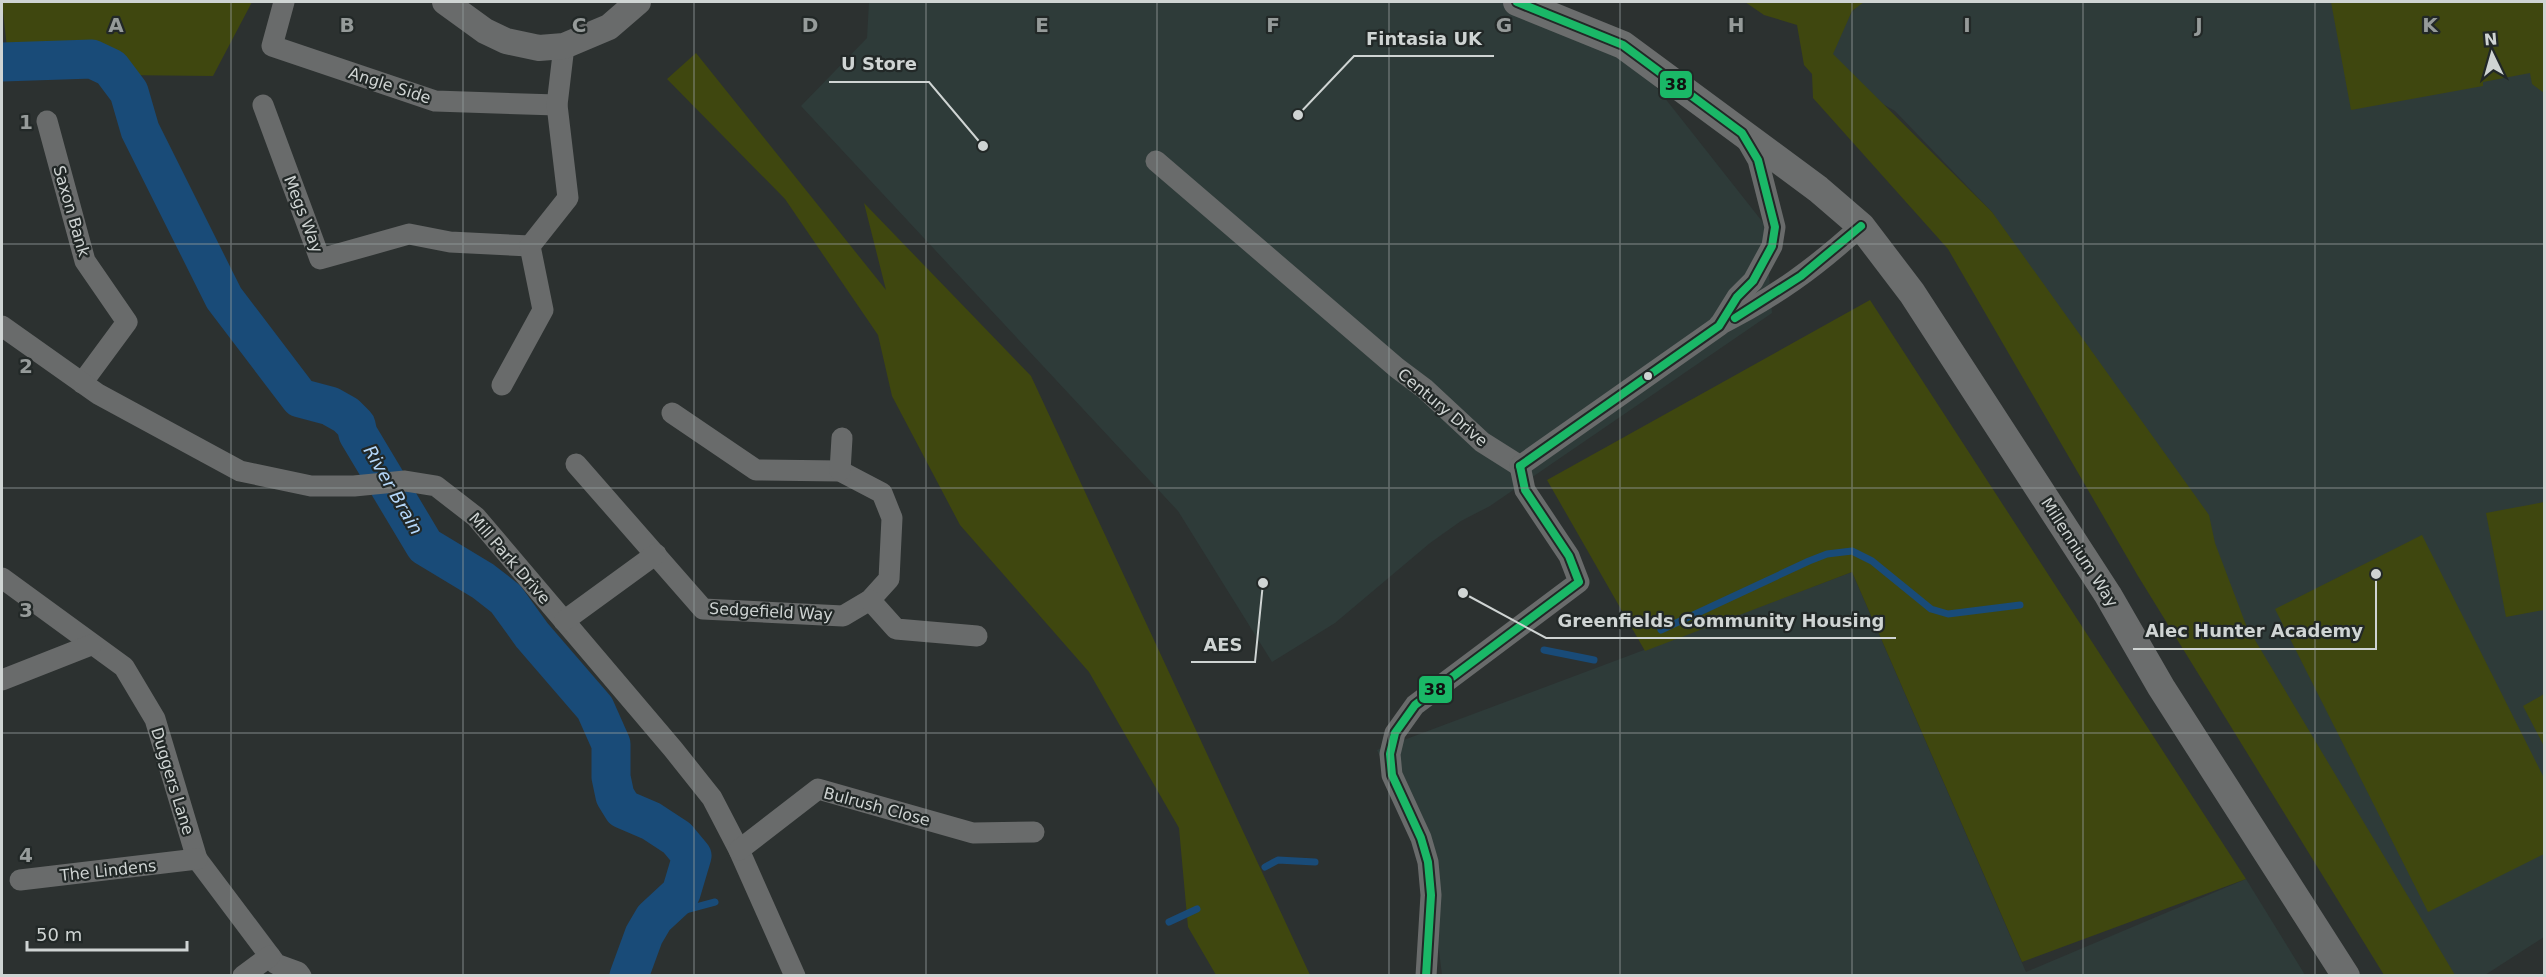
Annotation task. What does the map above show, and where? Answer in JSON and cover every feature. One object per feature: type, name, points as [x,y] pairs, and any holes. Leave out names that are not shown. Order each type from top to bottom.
[{"type":"main road","name":"Millennium Way","points":[[1517,2],[1623,45],[1818,189],[1861,226],[1912,293],[2102,585],[2161,687],[2346,975]]},
{"type":"street","name":"Angle Side","points":[[284,2],[272,46],[435,101],[557,105]]},
{"type":"street","points":[[445,2],[485,31],[506,41],[539,48],[564,46],[609,27],[638,2]]},
{"type":"street","points":[[502,385],[543,310],[530,246],[568,198],[557,105],[564,46]]},
{"type":"street","name":"Megs Way","points":[[263,105],[320,259],[409,234],[450,242],[530,246]]},
{"type":"street","name":"Saxon Bank","points":[[47,121],[85,261],[127,322],[82,383]]},
{"type":"street","points":[[1719,326],[1737,297],[1753,281],[1772,246],[1775,227],[1758,160],[1742,133]]},
{"type":"street","name":"Century Drive","points":[[1156,161],[1397,368],[1425,389],[1482,442],[1520,466]]},
{"type":"street","points":[[1426,975],[1431,895],[1428,862],[1421,837],[1392,775],[1390,754],[1395,733],[1415,705],[1579,582],[1569,556],[1525,490],[1520,466],[1719,326],[1757,306],[1816,266],[1861,226]]},
{"type":"street","name":"Mill Park Drive","points":[[2,326],[98,394],[240,471],[310,486],[354,486],[405,481],[436,486],[477,517],[712,798],[739,850],[795,975]]},
{"type":"street","name":"Sedgefield Way","points":[[576,464],[703,609],[843,616],[870,600],[889,579],[892,518],[882,493],[840,471],[756,470],[672,413]]},
{"type":"street","points":[[840,471],[842,438]]},
{"type":"street","points":[[564,621],[656,554]]},
{"type":"street","name":"Duggers Lane","points":[[2,578],[124,667],[155,719],[197,860],[276,964],[301,975]]},
{"type":"street","points":[[870,600],[896,629],[977,636]]},
{"type":"street","points":[[2,680],[91,645]]},
{"type":"street","name":"Bulrush Close","points":[[739,850],[818,789],[973,833],[1034,832]]},
{"type":"street","name":"The Lindens","points":[[20,880],[197,860]]},
{"type":"street","points":[[243,975],[270,956]]},
{"type":"shaded area","points":[[869,2],[1517,2],[1623,45],[1765,225],[1772,313],[1490,506],[1461,521],[1430,543],[1335,623],[1272,662],[1178,511],[801,106],[867,38]]},
{"type":"shaded area","points":[[1860,2],[2544,2],[2544,937],[2485,975],[2445,975],[1992,212],[1895,111],[1813,64]]},
{"type":"shaded area","points":[[1852,572],[2026,972],[2246,879],[2305,975],[1442,975],[1428,862],[1377,750]]},
{"type":"green space","points":[[2,2],[252,2],[213,76],[118,75],[85,44],[7,48]]},
{"type":"green space","points":[[1745,2],[1864,2],[1852,11],[1833,54],[1992,212],[2209,515],[2215,543],[2246,625],[2455,975],[2384,975],[2138,576],[1948,249],[1813,98],[1812,74],[1804,65],[1797,25],[1764,15]]},
{"type":"green space","points":[[2331,2],[2544,2],[2544,93],[2532,84],[2530,73],[2483,82],[2483,86],[2351,110]]},
{"type":"green space","points":[[696,53],[886,290],[864,203],[1031,376],[1310,975],[1216,975],[1188,927],[1179,828],[1089,672],[960,525],[892,396],[878,335],[785,199],[667,79]]},
{"type":"green space","points":[[1870,300],[2246,879],[2022,962],[1852,572],[1645,651],[1547,480]]},
{"type":"green space","points":[[2544,502],[2544,610],[2506,617],[2486,513]]},
{"type":"green space","points":[[2422,535],[2544,778],[2544,854],[2428,912],[2275,609]]},
{"type":"green space","points":[[2544,694],[2544,746],[2523,706]]},
{"type":"waterway","name":"River Brain","points":[[2,62],[92,59],[111,68],[129,92],[140,130],[224,298],[300,398],[330,406],[346,415],[356,425],[358,434],[425,546],[483,581],[506,599],[532,635],[595,708],[611,744],[611,777],[615,796],[623,809],[651,821],[677,838],[692,856],[681,893],[654,918],[644,935],[629,976]]},
{"type":"waterway","points":[[1661,630],[1809,561],[1827,554],[1852,551],[1872,561],[1931,609],[1948,614],[2020,605]]},
{"type":"waterway","points":[[1544,650],[1594,660]]},
{"type":"waterway","points":[[1265,867],[1278,860],[1315,862]]},
{"type":"waterway","points":[[644,935],[674,913],[715,902]]},
{"type":"waterway","points":[[1169,922],[1197,909]]},
{"type":"transit line","name":"38","points":[[1517,2],[1623,45],[1742,133],[1758,160],[1775,227],[1772,246],[1753,281],[1737,297],[1719,326],[1520,466]]},
{"type":"transit line","name":"38","points":[[1735,318],[1801,276],[1861,226]]},
{"type":"transit line","name":"38","points":[[1426,976],[1431,895],[1428,862],[1421,838],[1392,775],[1390,754],[1395,733],[1415,705],[1579,582],[1569,556],[1525,490],[1520,466]]},
{"type":"place","name":"Fintasia UK","points":[[1298,115]]},
{"type":"place","name":"U Store","points":[[983,146]]},
{"type":"place","name":"Alec Hunter Academy","points":[[2376,574]]},
{"type":"place","name":"AES","points":[[1263,583]]},
{"type":"place","name":"Greenfields Community Housing","points":[[1463,593]]}]
